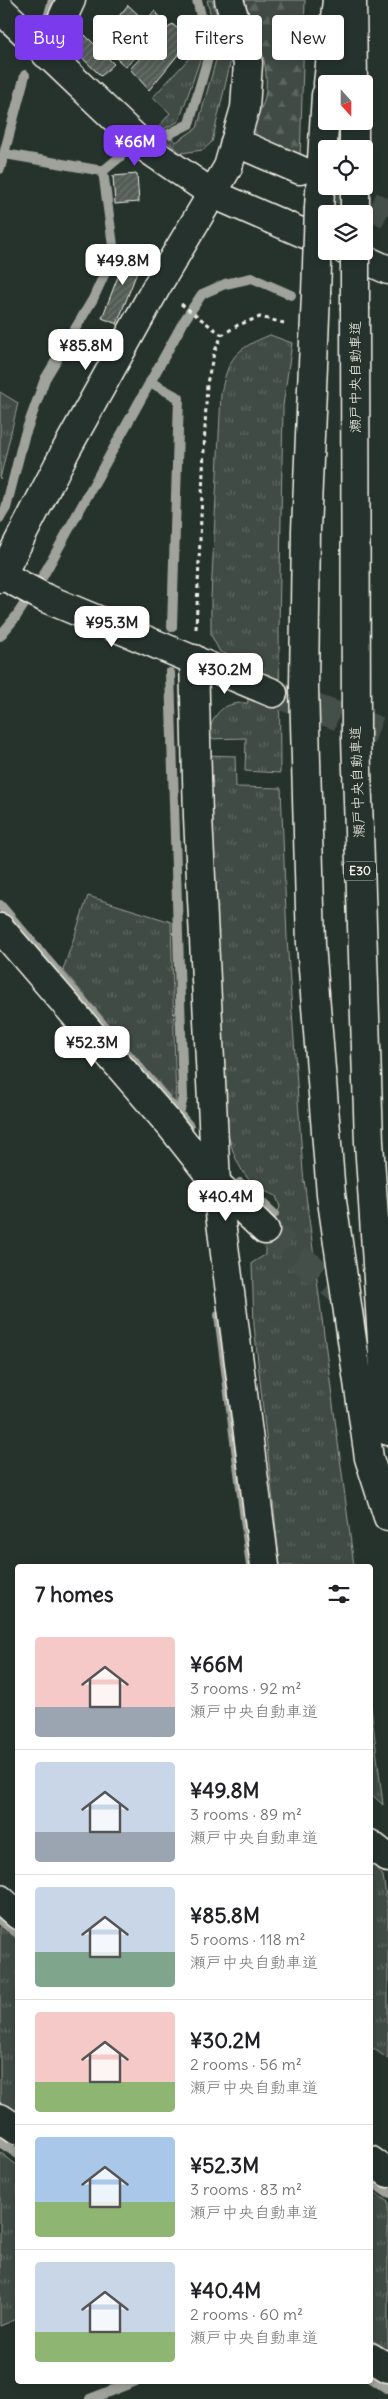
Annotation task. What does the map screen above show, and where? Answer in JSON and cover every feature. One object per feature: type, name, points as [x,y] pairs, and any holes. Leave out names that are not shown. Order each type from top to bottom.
[{"type":"main road","points":[[64,15],[71,0]]},
{"type":"main road","points":[[229,0],[248,62],[245,108],[228,167],[181,243],[66,450],[18,584],[273,693]]},
{"type":"main road","points":[[329,75],[337,0]]},
{"type":"main road","points":[[352,0],[353,75]]},
{"type":"main road","points":[[0,9],[15,24]]},
{"type":"main road","points":[[52,60],[146,148],[213,194],[318,240]]},
{"type":"main road","points":[[324,130],[306,530],[304,667],[311,944],[331,1194],[369,1458],[388,1517]]},
{"type":"main road","points":[[235,142],[300,170]]},
{"type":"main road","name":"瀬戸中央自動車道","points":[[355,260],[356,738],[370,1142],[388,1431]]},
{"type":"main road","points":[[366,260],[388,270]]},
{"type":"main road","points":[[194,659],[198,817],[216,1183],[265,1564]]},
{"type":"main road","points":[[0,928],[170,1125],[216,1183],[265,1230]]},
{"type":"main road","points":[[373,1846],[388,1858]]},
{"type":"main road","points":[[0,1899],[15,1912]]},
{"type":"main road","points":[[0,2118],[15,2128]]},
{"type":"main road","points":[[373,2162],[388,2173]]},
{"type":"main road","points":[[373,2359],[388,2368]]},
{"type":"path","points":[[181,304],[222,335]]},
{"type":"path","points":[[194,659],[207,382],[214,353],[222,335],[238,325],[260,317],[290,324]]},
{"type":"green space","points":[[207,0],[212,0],[217,15],[211,15]]},
{"type":"green space","points":[[244,0],[305,0],[305,15],[272,15],[272,60],[303,60],[300,160],[251,140],[253,122],[265,97],[266,72],[262,51],[262,15],[250,15]]},
{"type":"green space","points":[[188,60],[200,60],[179,121],[162,130],[176,142],[197,128],[216,60],[231,60],[212,142],[203,150],[181,153],[155,132],[170,113],[153,97]]},
{"type":"green space","points":[[270,335],[292,343],[283,406],[279,630],[280,773],[245,771],[246,738],[206,739],[212,723],[219,712],[230,705],[248,703],[246,660],[220,652],[211,635],[211,598],[221,394],[230,363],[235,356],[249,345]]},
{"type":"green space","points":[[0,392],[18,403],[0,479]]},
{"type":"green space","points":[[206,755],[235,756],[236,787],[281,788],[287,938],[303,1172],[354,1564],[280,1564],[254,1325],[252,1263],[265,1255],[265,1244],[280,1207],[276,1196],[258,1188],[250,1181],[238,1164],[223,1114]]},
{"type":"green space","points":[[88,896],[171,922],[176,1105],[63,970]]},
{"type":"green space","points":[[373,1723],[383,1805],[373,1796]]},
{"type":"green space","points":[[373,1862],[383,1876],[388,1910],[388,2059],[373,2048]]},
{"type":"green space","points":[[0,1924],[15,1937],[15,2117],[0,2105]]},
{"type":"green space","points":[[0,2152],[15,2164],[15,2320],[0,2326]]},
{"type":"green space","points":[[373,2192],[388,2202],[388,2350],[373,2341]]},
{"type":"building","points":[[128,5],[139,15],[120,15]]},
{"type":"building","points":[[172,24],[177,28],[177,56],[149,90],[130,69],[138,60],[167,60],[167,29]]},
{"type":"building","points":[[85,35],[93,43],[93,60],[110,60],[114,64],[101,76],[83,59],[83,37]]},
{"type":"building","points":[[118,60],[132,60],[126,67]]},
{"type":"building","points":[[137,174],[139,202],[115,204],[113,176]]},
{"type":"building","points":[[129,248],[144,254],[117,324],[102,318]]},
{"type":"waterway","points":[[49,15],[53,0]]},
{"type":"waterway","points":[[169,134],[189,124],[210,51],[197,0]]},
{"type":"waterway","points":[[0,169],[25,75]]},
{"type":"waterway","points":[[5,154],[103,171]]},
{"type":"waterway","points":[[0,518],[6,508],[24,437],[45,379],[93,299],[114,253],[103,171],[120,157]]},
{"type":"waterway","points":[[0,636],[15,618],[43,576],[184,321],[202,294],[225,284],[252,278],[291,295]]},
{"type":"waterway","points":[[150,382],[179,398],[172,627]]},
{"type":"waterway","points":[[170,673],[183,1097],[179,1114]]},
{"type":"waterway","points":[[0,905],[189,1126]]},
{"type":"waterway","points":[[240,1183],[274,1214]]},
{"type":"waterway","points":[[219,1315],[251,1564]]},
{"type":"waterway","points":[[0,1920],[15,1931]]},
{"type":"waterway","points":[[0,2142],[15,2152]]},
{"type":"waterway","points":[[373,2182],[388,2193]]},
{"type":"waterway","points":[[373,2379],[388,2389]]},
{"type":"waterway","points":[[90,2399],[128,2384]]},
{"type":"tunnel","points":[[351,195],[388,214]]},
{"type":"tunnel","points":[[273,693],[388,734]]},
{"type":"tunnel","points":[[265,1230],[388,1330]]}]
